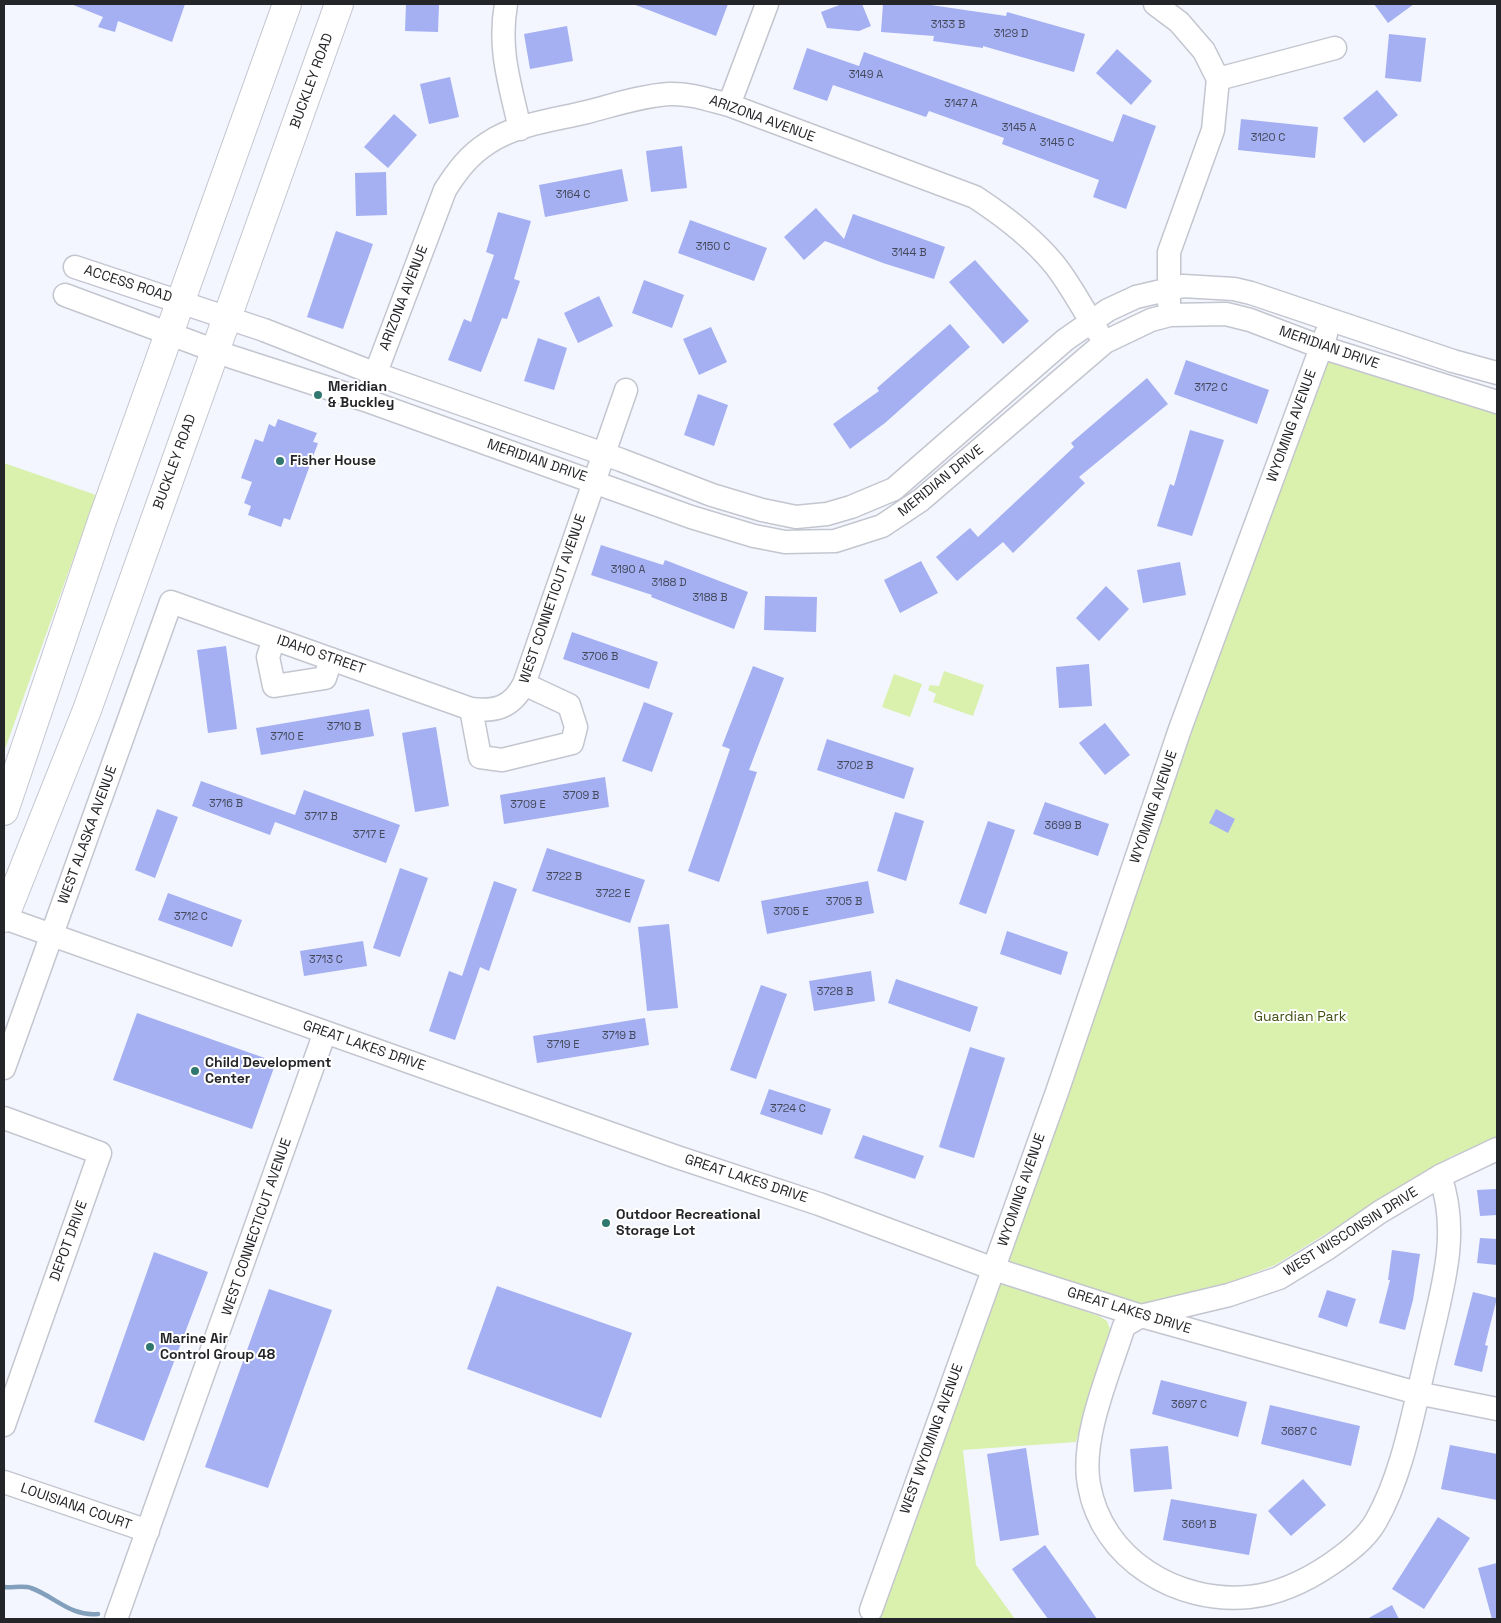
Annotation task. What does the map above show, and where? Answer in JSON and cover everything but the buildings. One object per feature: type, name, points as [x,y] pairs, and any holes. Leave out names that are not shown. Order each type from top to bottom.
[{"type":"highway","points":[[4,811],[169,334],[287,4]]},
{"type":"highway","name":"BUCKLEY ROAD","points":[[4,918],[87,710],[339,4]]},
{"type":"street","points":[[506,4],[502,29],[503,52],[507,80],[520,129]]},
{"type":"street","points":[[729,105],[767,4]]},
{"type":"street","points":[[1155,4],[1180,22],[1204,51],[1218,79],[1213,130],[1169,252],[1168,289],[1170,315]]},
{"type":"street","points":[[1218,79],[1335,48]]},
{"type":"street","name":"ARIZONA AVENUE","points":[[365,400],[445,190],[458,170],[474,153],[490,141],[520,129],[647,97],[670,94],[695,96],[729,105],[974,197],[1000,213],[1029,237],[1054,264],[1105,342]]},
{"type":"street","name":"ACCESS ROAD","points":[[74,267],[226,317]]},
{"type":"street","name":"MERIDIAN DRIVE","points":[[226,317],[376,374],[604,454],[712,495],[762,510],[796,517],[827,514],[851,507],[894,489],[1090,320],[1136,297],[1168,289],[1183,286],[1234,289],[1453,361],[1497,373]]},
{"type":"street","points":[[65,295],[169,334]]},
{"type":"street","name":"MERIDIAN DRIVE","points":[[169,334],[365,400],[691,517],[754,536],[785,542],[835,541],[882,526],[921,500],[1105,342],[1151,320],[1170,315],[1226,314],[1250,320],[1321,347],[1497,402]]},
{"type":"street","name":"WYOMING AVENUE","points":[[994,1269],[1180,729],[1331,320]]},
{"type":"street","name":"WEST CONNETICUT AVENUE","points":[[471,709],[486,711],[503,706],[517,697],[524,684],[626,390]]},
{"type":"street","name":"IDAHO STREET","points":[[171,602],[471,709]]},
{"type":"street","name":"WEST ALASKA AVENUE","points":[[4,1068],[171,602]]},
{"type":"street","points":[[274,639],[268,657],[274,686],[325,678],[331,659]]},
{"type":"street","points":[[471,709],[480,757],[502,760],[572,743],[576,727],[569,705],[524,684]]},
{"type":"street","name":"GREAT LAKES DRIVE","points":[[4,918],[677,1157],[819,1204],[994,1269],[1141,1316],[1418,1393],[1497,1409]]},
{"type":"street","name":"WEST CONNECTICUT AVENUE","points":[[116,1619],[325,1032]]},
{"type":"street","name":"DEPOT DRIVE","points":[[4,1118],[100,1153],[4,1425]]},
{"type":"street","name":"WEST WISCONSIN DRIVE","points":[[1141,1316],[1229,1296],[1279,1278],[1328,1248],[1380,1212],[1440,1176],[1497,1149]]},
{"type":"street","points":[[1141,1316],[1124,1326],[1093,1424],[1087,1453],[1089,1486],[1109,1536],[1124,1554],[1142,1570],[1165,1582],[1192,1591],[1223,1597],[1250,1597],[1279,1591],[1309,1579],[1348,1553],[1375,1523],[1395,1480],[1418,1393],[1450,1247],[1448,1204],[1440,1176]]},
{"type":"street","name":"WEST WYOMING AVENUE","points":[[871,1610],[994,1269]]},
{"type":"street","name":"LOUISIANA COURT","points":[[4,1482],[148,1532]]},
{"type":"green space","name":"Guardian Park","points":[[1328,357],[1497,409],[1497,1138],[1452,1156],[1275,1265],[1152,1313],[1012,1266],[1006,1259],[1254,556]]},
{"type":"green space","points":[[4,463],[96,495],[4,752]]},
{"type":"green space","points":[[944,671],[984,685],[973,716],[933,702],[936,694],[928,690],[930,685],[939,686]]},
{"type":"green space","points":[[894,674],[922,684],[910,717],[882,707]]},
{"type":"green space","points":[[1003,1283],[1099,1316],[1107,1321],[1110,1329],[1076,1442],[963,1450],[976,1565],[1015,1619],[875,1619],[994,1288]]},
{"type":"waterway","points":[[4,1587],[28,1587],[71,1609],[88,1614],[98,1614]]},
{"type":"place","name":"Meridian & Buckley","points":[[318,395]]},
{"type":"place","name":"Fisher House","points":[[280,461]]},
{"type":"place","name":"Child Development Center","points":[[195,1071]]},
{"type":"place","name":"Outdoor Recreational Storage Lot","points":[[606,1223]]},
{"type":"place","name":"Marine Air Control Group 48","points":[[150,1347]]}]
